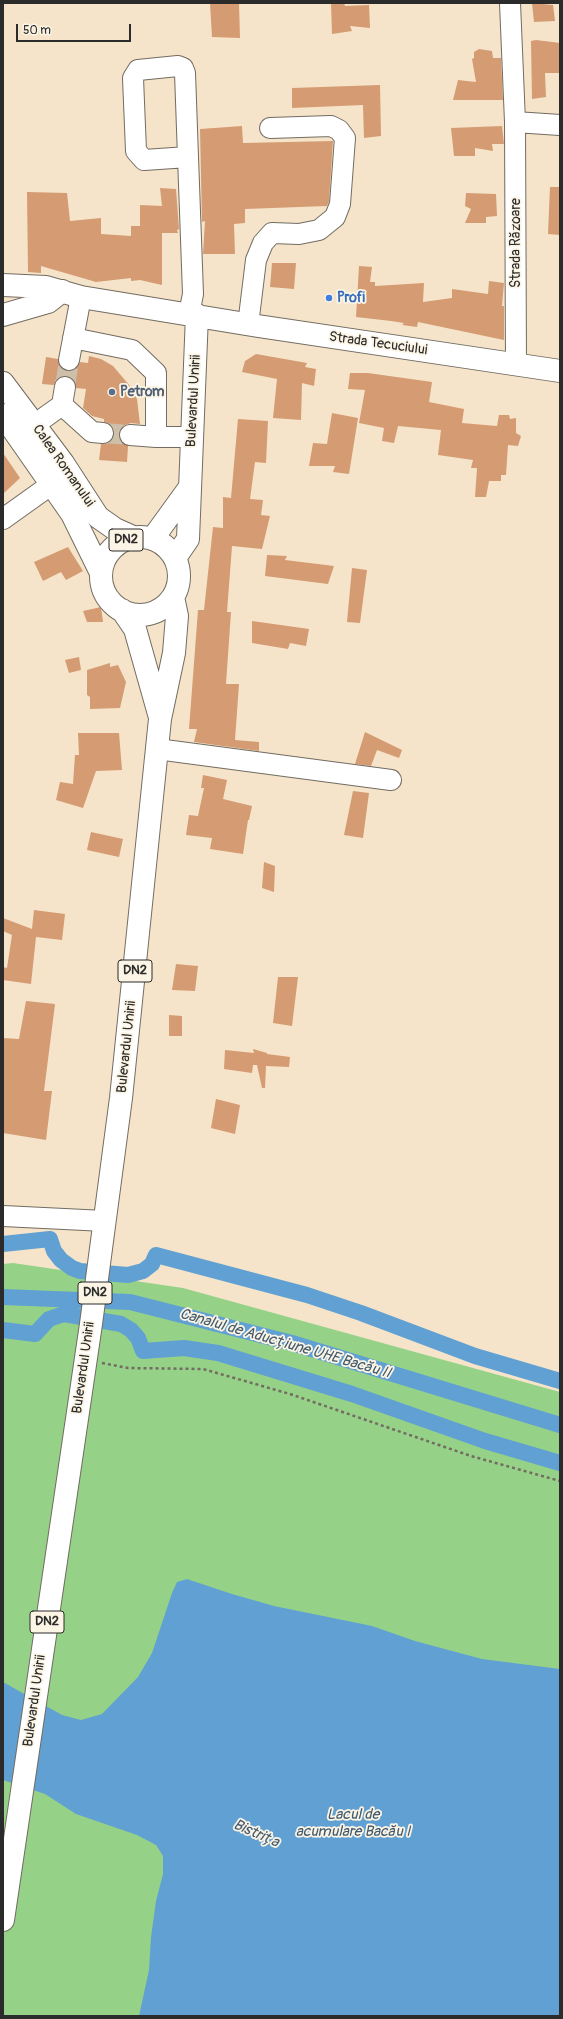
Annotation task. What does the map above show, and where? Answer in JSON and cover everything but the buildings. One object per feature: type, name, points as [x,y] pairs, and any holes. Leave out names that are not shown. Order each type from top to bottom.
[{"type":"main road","points":[[3,285],[46,287],[71,294],[193,315]]},
{"type":"main road","points":[[3,315],[71,294]]},
{"type":"main road","name":"Strada Tecuciului","points":[[193,315],[248,325],[560,371]]},
{"type":"main road","name":"Bulevardul Unirii","points":[[175,558],[188,539],[192,436],[193,315]]},
{"type":"main road","name":"Calea Romanului","points":[[3,383],[63,463],[98,517],[115,529],[143,538]]},
{"type":"main road","name":"Calea Romanului","points":[[3,415],[72,514],[101,573]]},
{"type":"main road","points":[[143,538],[190,487]]},
{"type":"main road","name":"DN2","points":[[122,610],[106,595],[102,584],[101,573],[104,561],[111,550],[121,542],[143,538],[170,550],[175,558],[179,571],[179,585],[173,597]]},
{"type":"main road","points":[[122,610],[133,614],[150,613],[165,606],[173,597]]},
{"type":"main road","name":"Bulevardul Unirii","points":[[3,1920],[86,1360],[121,1098],[160,719],[174,653],[177,616],[173,597]]},
{"type":"main road","name":"Bulevardul Unirii","points":[[122,610],[135,629],[160,719]]},
{"type":"street","name":"Strada Răzoare","points":[[510,3],[515,122],[516,365]]},
{"type":"street","points":[[188,157],[144,160],[136,151],[133,78],[138,70],[178,66],[183,68],[186,73],[193,315]]},
{"type":"street","points":[[515,122],[560,125]]},
{"type":"street","points":[[248,325],[256,260],[263,243],[272,233],[299,234],[319,230],[335,217],[340,204],[345,138],[339,130],[331,126],[270,128]]},
{"type":"street","points":[[69,360],[73,338],[71,294]]},
{"type":"street","points":[[73,338],[132,350],[156,373],[156,437]]},
{"type":"street","points":[[34,425],[63,396],[92,432],[103,433]]},
{"type":"street","points":[[130,435],[156,437],[192,436]]},
{"type":"street","points":[[3,519],[52,484]]},
{"type":"street","points":[[157,750],[391,780]]},
{"type":"street","points":[[3,1216],[104,1222]]},
{"type":"path","points":[[86,1360],[128,1368],[203,1369],[290,1394],[471,1456],[560,1481]]},
{"type":"green space","points":[[13,1263],[183,1288],[560,1392],[560,2016],[3,2016],[3,1264]]},
{"type":"water","name":"Lacul de acumulare Bacău I","points":[[187,1579],[274,1606],[372,1626],[415,1641],[482,1659],[560,1669],[560,2016],[139,2016],[149,1970],[151,1937],[156,1901],[163,1874],[163,1856],[156,1845],[137,1835],[76,1814],[45,1794],[3,1780],[3,1682],[62,1715],[81,1720],[102,1714],[138,1677],[152,1653],[177,1582]]},
{"type":"waterway","points":[[3,1244],[50,1239],[54,1251],[61,1260],[72,1268],[80,1271],[128,1275],[143,1271],[152,1264],[156,1255],[307,1295],[361,1313],[475,1356],[560,1381]]},
{"type":"waterway","name":"Canalul de Aducțiune UHE Bacău II","points":[[3,1297],[130,1302],[292,1343],[560,1425]]},
{"type":"waterway","points":[[3,1330],[35,1334],[49,1319],[64,1314],[121,1324],[131,1330],[138,1338],[143,1351],[184,1348],[218,1353],[352,1394],[485,1441],[560,1463]]},
{"type":"tunnel","points":[[65,387],[69,360]]},
{"type":"tunnel","points":[[103,433],[130,435]]},
{"type":"place","name":"Profi","points":[[329,298]]},
{"type":"place","name":"Petrom","points":[[112,392]]},
{"type":"water label","name":"Bistrița","points":[[256,1834]]}]
